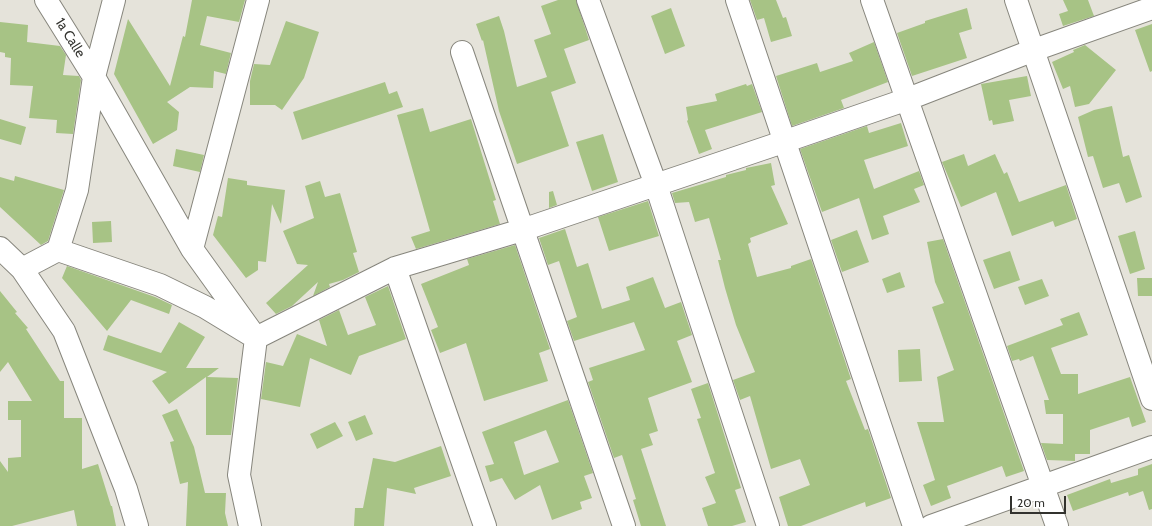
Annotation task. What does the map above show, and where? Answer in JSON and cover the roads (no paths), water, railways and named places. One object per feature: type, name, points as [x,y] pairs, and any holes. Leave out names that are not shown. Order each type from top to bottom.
[{"type":"street","name":"1a Calle","points":[[46,0],[94,76],[192,249],[256,338]]},
{"type":"street","points":[[22,269],[58,250],[77,190],[94,76],[114,0]]},
{"type":"street","points":[[192,249],[258,0]]},
{"type":"street","points":[[588,0],[656,185],[768,526]]},
{"type":"street","points":[[737,0],[786,141],[914,526]]},
{"type":"street","points":[[872,0],[1044,485],[1057,526]]},
{"type":"street","points":[[1016,0],[1152,399]]},
{"type":"street","points":[[256,338],[395,268],[522,230],[908,99],[1034,50],[1152,8],[1149,0]]},
{"type":"street","points":[[462,52],[624,526]]},
{"type":"street","points":[[0,248],[22,269],[64,331],[126,489],[136,526]]},
{"type":"street","points":[[58,250],[160,285],[206,307],[256,338]]},
{"type":"street","points":[[395,268],[485,526]]},
{"type":"street","points":[[250,526],[239,475],[256,338]]},
{"type":"street","points":[[930,526],[1152,447]]}]
